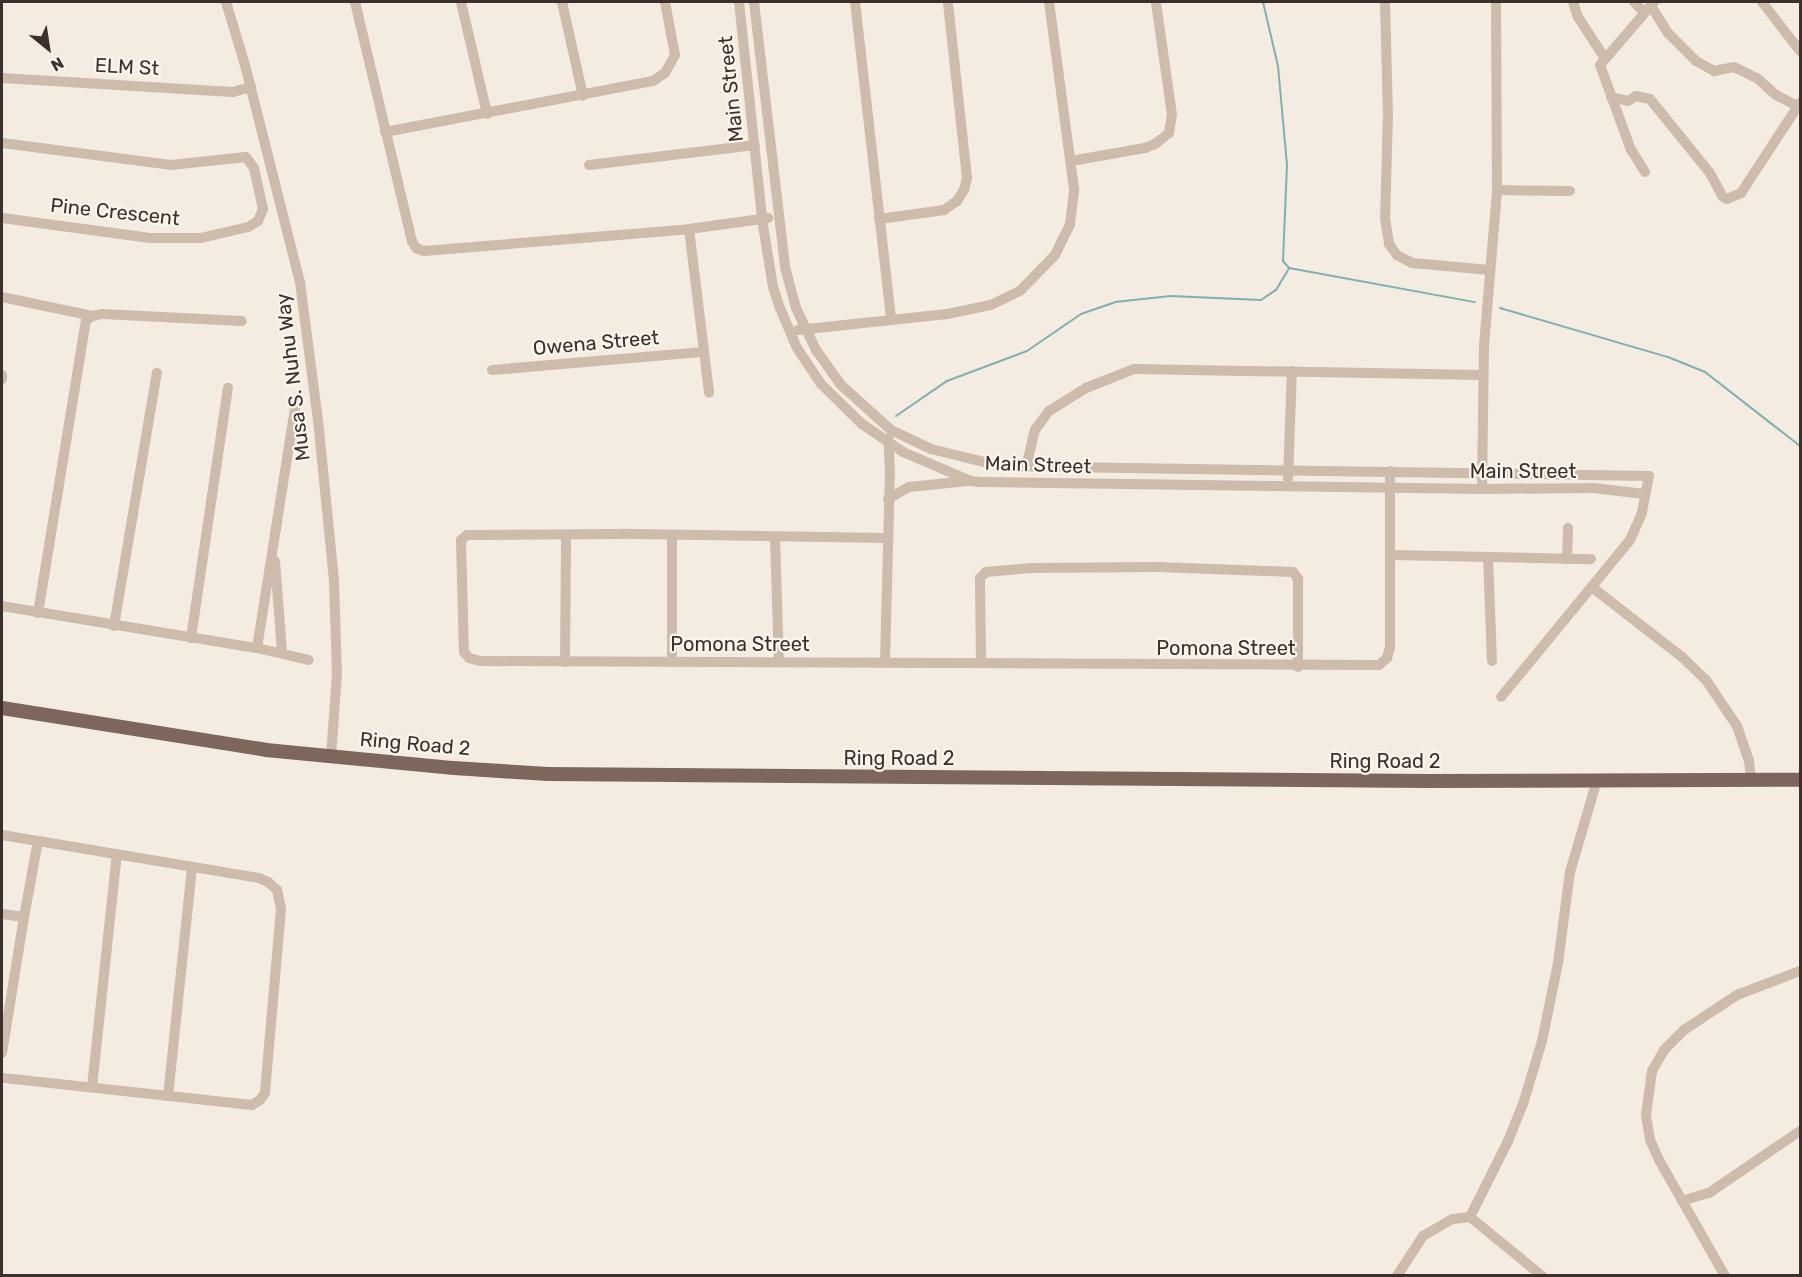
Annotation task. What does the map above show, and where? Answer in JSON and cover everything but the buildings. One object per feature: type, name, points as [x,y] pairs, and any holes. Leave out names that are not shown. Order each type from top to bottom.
[{"type":"main road","name":"Ring Road 2","points":[[2,708],[119,728],[331,756],[454,768],[626,776],[1694,782],[1751,778],[1800,780]]},
{"type":"street","name":"Musa S. Nuhu Way","points":[[226,2],[251,87],[300,282],[318,420],[337,629],[337,673],[331,756]]},
{"type":"street","points":[[355,2],[412,241],[416,248],[424,251],[689,229],[778,217]]},
{"type":"street","points":[[461,2],[487,114]]},
{"type":"street","points":[[562,2],[583,96]]},
{"type":"street","points":[[385,132],[653,81],[665,73],[675,55],[665,2]]},
{"type":"street","name":"Main Street","points":[[739,2],[762,219],[773,287],[789,332],[812,372],[834,399],[886,442],[903,452],[971,481],[1022,484],[1594,488],[1644,494],[1649,476],[1000,466],[968,460],[931,449],[891,430],[841,385],[805,329],[789,286],[778,217],[754,2]]},
{"type":"street","points":[[855,2],[891,318]]},
{"type":"street","points":[[879,219],[944,210],[957,201],[964,190],[967,178],[948,2]]},
{"type":"street","points":[[789,332],[972,310],[1008,298],[1032,281],[1055,255],[1070,224],[1074,189],[1049,2]]},
{"type":"street","points":[[1071,161],[1145,148],[1155,144],[1169,133],[1172,115],[1156,2]]},
{"type":"street","points":[[1385,2],[1388,112],[1385,218],[1389,244],[1397,255],[1412,263],[1490,270]]},
{"type":"street","points":[[1482,489],[1483,375],[1497,190],[1496,2]]},
{"type":"street","points":[[1573,2],[1578,17],[1604,57]]},
{"type":"street","points":[[1611,97],[1628,101],[1636,96],[1650,99],[1710,173],[1722,196],[1727,199],[1741,193],[1800,105],[1776,95],[1757,78],[1734,67],[1714,71],[1696,61],[1668,33],[1650,6],[1634,2]]},
{"type":"street","points":[[1762,2],[1800,51]]},
{"type":"street","points":[[1645,172],[1631,150],[1600,65],[1604,57],[1650,6]]},
{"type":"street","name":"ELM St","points":[[2,78],[233,92],[251,87]]},
{"type":"street","name":"Pine Crescent","points":[[2,143],[171,165],[246,157],[254,168],[262,209],[258,221],[248,227],[201,238],[150,238],[2,218]]},
{"type":"street","points":[[589,165],[755,145]]},
{"type":"street","points":[[1497,190],[1570,191]]},
{"type":"street","points":[[689,229],[709,393]]},
{"type":"street","points":[[2,297],[92,316],[102,314],[242,321]]},
{"type":"street","points":[[38,613],[82,334],[86,321],[92,316]]},
{"type":"street","name":"Owena Street","points":[[492,370],[703,352]]},
{"type":"street","points":[[1026,468],[1035,430],[1049,411],[1071,396],[1122,372],[1134,369],[1483,375]]},
{"type":"street","points":[[1288,487],[1292,370]]},
{"type":"street","points":[[114,626],[157,373]]},
{"type":"street","points":[[191,638],[228,388]]},
{"type":"street","points":[[257,648],[295,409]]},
{"type":"street","points":[[885,662],[890,471],[886,442],[891,430]]},
{"type":"street","points":[[890,471],[903,452],[908,438]]},
{"type":"street","name":"Pomona Street","points":[[887,538],[566,536],[474,533],[461,540],[464,652],[480,662],[885,662],[1298,667],[1379,665],[1384,662],[1390,646],[1392,555],[1390,471]]},
{"type":"street","points":[[1530,473],[1530,489]]},
{"type":"street","points":[[1594,475],[1594,488]]},
{"type":"street","points":[[888,499],[909,487],[971,481]]},
{"type":"street","points":[[1501,697],[1593,588],[1630,540],[1642,513],[1644,494]]},
{"type":"street","points":[[1567,559],[1568,528]]},
{"type":"street","points":[[566,536],[566,662]]},
{"type":"street","points":[[672,536],[672,662]]},
{"type":"street","points":[[775,537],[779,662]]},
{"type":"street","points":[[274,542],[282,653]]},
{"type":"street","points":[[1392,555],[1591,559]]},
{"type":"street","points":[[1488,557],[1492,661]]},
{"type":"street","points":[[981,663],[980,578],[986,572],[1031,568],[1158,567],[1293,572],[1298,579],[1298,667]]},
{"type":"street","points":[[1593,588],[1682,657],[1715,691],[1743,740],[1751,778]]},
{"type":"street","points":[[2,606],[257,648],[309,660]]},
{"type":"street","points":[[1470,1217],[1511,1132],[1542,1041],[1558,963],[1570,872],[1597,780]]},
{"type":"street","points":[[2,835],[259,879],[268,882],[278,894],[281,909],[265,1093],[252,1105],[2,1078]]},
{"type":"street","points":[[2,1053],[6,994],[24,917],[38,841]]},
{"type":"street","points":[[93,1087],[117,854]]},
{"type":"street","points":[[168,1096],[192,867]]},
{"type":"street","points":[[2,914],[24,917]]},
{"type":"street","points":[[1725,1275],[1650,1140],[1646,1115],[1652,1071],[1664,1050],[1684,1030],[1737,994],[1800,971]]},
{"type":"street","points":[[1682,1201],[1709,1193],[1800,1131]]},
{"type":"street","points":[[1397,1275],[1423,1236],[1453,1219],[1470,1217],[1542,1275]]},
{"type":"waterway","points":[[1263,2],[1278,66],[1287,165],[1283,261],[1289,268],[1475,302]]},
{"type":"waterway","points":[[896,416],[947,381],[1027,351],[1081,314],[1115,302],[1171,296],[1261,300],[1276,290],[1289,268]]},
{"type":"waterway","points":[[1500,308],[1668,357],[1705,372],[1800,446]]}]
